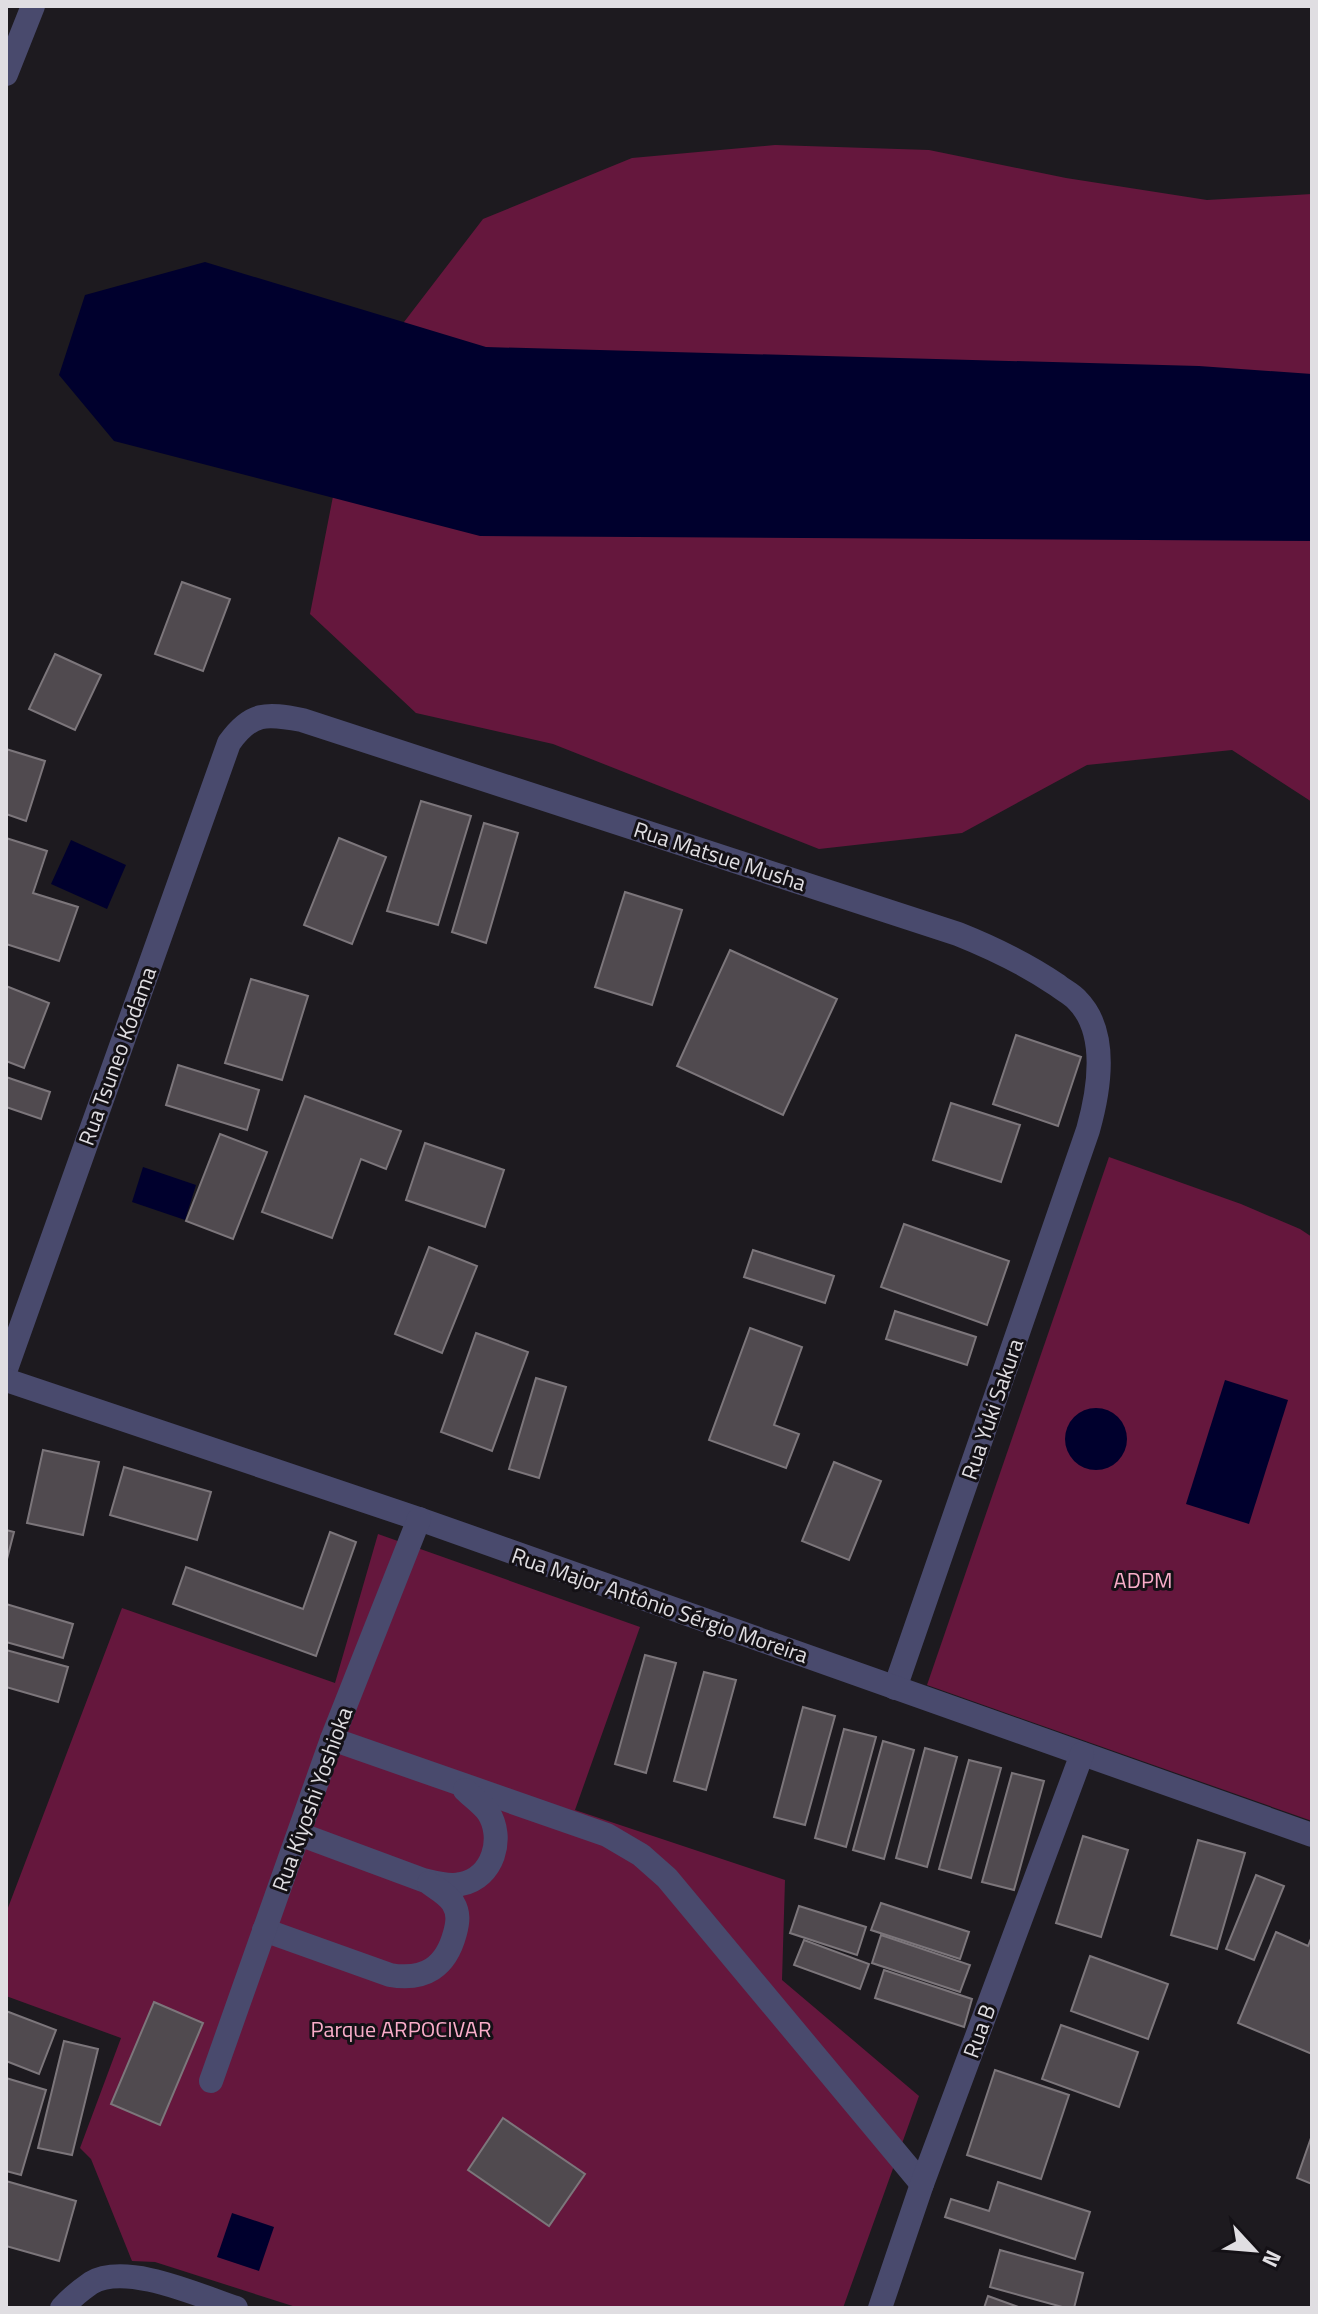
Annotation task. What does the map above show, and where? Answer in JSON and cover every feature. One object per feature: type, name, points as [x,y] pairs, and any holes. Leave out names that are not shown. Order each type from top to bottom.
[{"type":"street","points":[[6,74],[33,6]]},
{"type":"street","name":"Rua Matsue Musha","points":[[229,743],[241,726],[255,718],[277,715],[302,720],[988,946],[1035,970],[1078,1000],[1091,1020],[1097,1045],[1099,1083],[1088,1130]]},
{"type":"street","name":"Rua Tsuneo Kodama","points":[[6,1369],[229,743]]},
{"type":"street","name":"Rua Yuki Sakura","points":[[895,1688],[1088,1130]]},
{"type":"street","name":"Rua Major Antônio Sérgio Moreira","points":[[6,1380],[419,1519],[1312,1835]]},
{"type":"street","name":"Rua Kiyoshi Yoshioka","points":[[211,2081],[332,1739],[419,1519]]},
{"type":"street","points":[[332,1739],[607,1835],[650,1862],[667,1878],[922,2184]]},
{"type":"street","name":"Rua B","points":[[880,2308],[922,2184],[1082,1754]]},
{"type":"street","points":[[299,1834],[423,1880],[461,1885],[476,1879],[486,1870],[493,1860],[496,1840],[488,1812],[457,1783]]},
{"type":"street","points":[[264,1930],[390,1975],[418,1975],[433,1969],[445,1958],[452,1943],[458,1914],[447,1895],[423,1880]]},
{"type":"street","points":[[62,2308],[93,2282],[119,2276],[143,2278],[236,2308]]},
{"type":"green space","points":[[775,145],[929,150],[1066,178],[1207,200],[1312,194],[1312,802],[1232,750],[1087,765],[962,833],[819,849],[553,744],[416,713],[310,614],[337,476],[391,339],[483,219],[632,158]]},
{"type":"green space","name":"ADPM","points":[[1109,1157],[1241,1204],[1312,1237],[1312,1821],[927,1685]]},
{"type":"green space","name":"Parque ARPOCIVAR","points":[[378,1534],[640,1627],[575,1810],[785,1880],[782,1980],[919,2096],[843,2308],[299,2308],[155,2262],[132,2261],[91,2159],[80,2148],[121,2038],[6,1996],[6,1913],[122,1608],[335,1683]]},
{"type":"water","points":[[205,262],[486,347],[1199,366],[1312,374],[1312,541],[480,536],[114,441],[59,375],[85,295]]},
{"type":"water","points":[[71,840],[126,865],[107,909],[51,884]]},
{"type":"water","points":[[143,1167],[196,1185],[185,1220],[132,1202]]},
{"type":"water","points":[[1225,1380],[1288,1400],[1249,1524],[1186,1504]]},
{"type":"water","points":[[1090,1408],[1102,1408],[1118,1417],[1125,1427],[1125,1451],[1118,1461],[1102,1470],[1090,1470],[1070,1456],[1065,1445],[1065,1433],[1079,1413]]},
{"type":"water","points":[[232,2213],[274,2227],[259,2271],[217,2257]]},
{"type":"building","points":[[182,582],[230,599],[203,671],[155,654]]},
{"type":"building","points":[[55,654],[101,675],[75,730],[29,709]]},
{"type":"building","points":[[6,749],[45,761],[26,821],[6,814]]},
{"type":"building","points":[[421,801],[471,816],[438,925],[387,911]]},
{"type":"building","points":[[484,823],[518,833],[486,943],[452,932]]},
{"type":"building","points":[[6,838],[47,851],[33,893],[78,907],[59,961],[6,944]]},
{"type":"building","points":[[339,838],[386,857],[352,944],[304,925]]},
{"type":"building","points":[[625,892],[682,910],[652,1005],[595,987]]},
{"type":"building","points":[[730,950],[837,999],[783,1115],[677,1066]]},
{"type":"building","points":[[251,979],[308,996],[282,1080],[225,1063]]},
{"type":"building","points":[[6,986],[49,1003],[24,1068],[6,1061]]},
{"type":"building","points":[[1016,1035],[1081,1057],[1058,1126],[993,1104]]},
{"type":"building","points":[[178,1065],[259,1090],[247,1130],[166,1105]]},
{"type":"building","points":[[6,1077],[50,1092],[41,1119],[6,1107]]},
{"type":"building","points":[[305,1096],[401,1131],[386,1169],[361,1159],[332,1238],[262,1212]]},
{"type":"building","points":[[951,1103],[1020,1125],[1001,1182],[933,1160]]},
{"type":"building","points":[[220,1134],[267,1152],[233,1239],[186,1221]]},
{"type":"building","points":[[425,1143],[504,1170],[485,1227],[406,1200]]},
{"type":"building","points":[[904,1224],[1009,1261],[987,1325],[881,1287]]},
{"type":"building","points":[[429,1247],[477,1266],[442,1353],[395,1334]]},
{"type":"building","points":[[753,1250],[834,1276],[825,1303],[744,1277]]},
{"type":"building","points":[[895,1311],[976,1337],[967,1365],[886,1339]]},
{"type":"building","points":[[750,1328],[802,1347],[774,1425],[799,1434],[786,1468],[709,1440]]},
{"type":"building","points":[[476,1333],[528,1352],[492,1451],[441,1432]]},
{"type":"building","points":[[536,1378],[566,1387],[539,1478],[509,1469]]},
{"type":"building","points":[[43,1450],[99,1462],[83,1535],[27,1523]]},
{"type":"building","points":[[834,1462],[881,1481],[849,1560],[802,1541]]},
{"type":"building","points":[[124,1467],[211,1492],[197,1540],[110,1515]]},
{"type":"building","points":[[6,1530],[14,1532],[6,1563]]},
{"type":"building","points":[[330,1532],[356,1542],[316,1656],[173,1604],[186,1567],[303,1609]]},
{"type":"building","points":[[6,1604],[73,1624],[63,1658],[6,1642]]},
{"type":"building","points":[[6,1650],[68,1667],[58,1702],[6,1687]]},
{"type":"building","points":[[645,1655],[676,1663],[646,1773],[615,1764]]},
{"type":"building","points":[[704,1672],[736,1680],[706,1790],[674,1781]]},
{"type":"building","points":[[803,1707],[835,1716],[805,1825],[774,1817]]},
{"type":"building","points":[[844,1729],[876,1737],[846,1847],[815,1838]]},
{"type":"building","points":[[883,1741],[914,1750],[884,1859],[853,1850]]},
{"type":"building","points":[[925,1748],[957,1757],[927,1867],[896,1858]]},
{"type":"building","points":[[969,1760],[1001,1768],[971,1878],[939,1869]]},
{"type":"building","points":[[1012,1773],[1044,1781],[1014,1890],[982,1882]]},
{"type":"building","points":[[1083,1836],[1128,1850],[1101,1937],[1056,1923]]},
{"type":"building","points":[[1198,1840],[1245,1853],[1217,1949],[1171,1935]]},
{"type":"building","points":[[1256,1875],[1284,1886],[1254,1960],[1226,1949]]},
{"type":"building","points":[[881,1903],[969,1932],[960,1959],[871,1930]]},
{"type":"building","points":[[799,1906],[866,1927],[857,1955],[790,1933]]},
{"type":"building","points":[[1276,1932],[1308,1946],[1312,1936],[1312,2054],[1238,2023]]},
{"type":"building","points":[[881,1935],[970,1965],[960,1992],[872,1963]]},
{"type":"building","points":[[804,1940],[869,1964],[860,1989],[794,1965]]},
{"type":"building","points":[[1090,1956],[1168,1984],[1148,2039],[1071,2011]]},
{"type":"building","points":[[884,1970],[972,1999],[964,2027],[875,1998]]},
{"type":"building","points":[[154,2002],[203,2023],[160,2125],[111,2104]]},
{"type":"building","points":[[6,2011],[56,2030],[39,2074],[6,2061]]},
{"type":"building","points":[[1061,2025],[1138,2052],[1119,2107],[1042,2079]]},
{"type":"building","points":[[64,2041],[98,2049],[72,2155],[38,2148]]},
{"type":"building","points":[[995,2070],[1069,2095],[1041,2179],[967,2155]]},
{"type":"building","points":[[6,2078],[46,2090],[21,2175],[6,2171]]},
{"type":"building","points":[[503,2118],[585,2174],[549,2226],[468,2170]]},
{"type":"building","points":[[1312,2135],[1312,2184],[1297,2178]]},
{"type":"building","points":[[6,2181],[76,2201],[59,2261],[6,2246]]},
{"type":"building","points":[[998,2182],[1090,2212],[1075,2259],[945,2217],[951,2199],[989,2211]]},
{"type":"building","points":[[1000,2250],[1083,2273],[1074,2308],[990,2287]]},
{"type":"building","points":[[988,2296],[1021,2308],[984,2308]]}]
